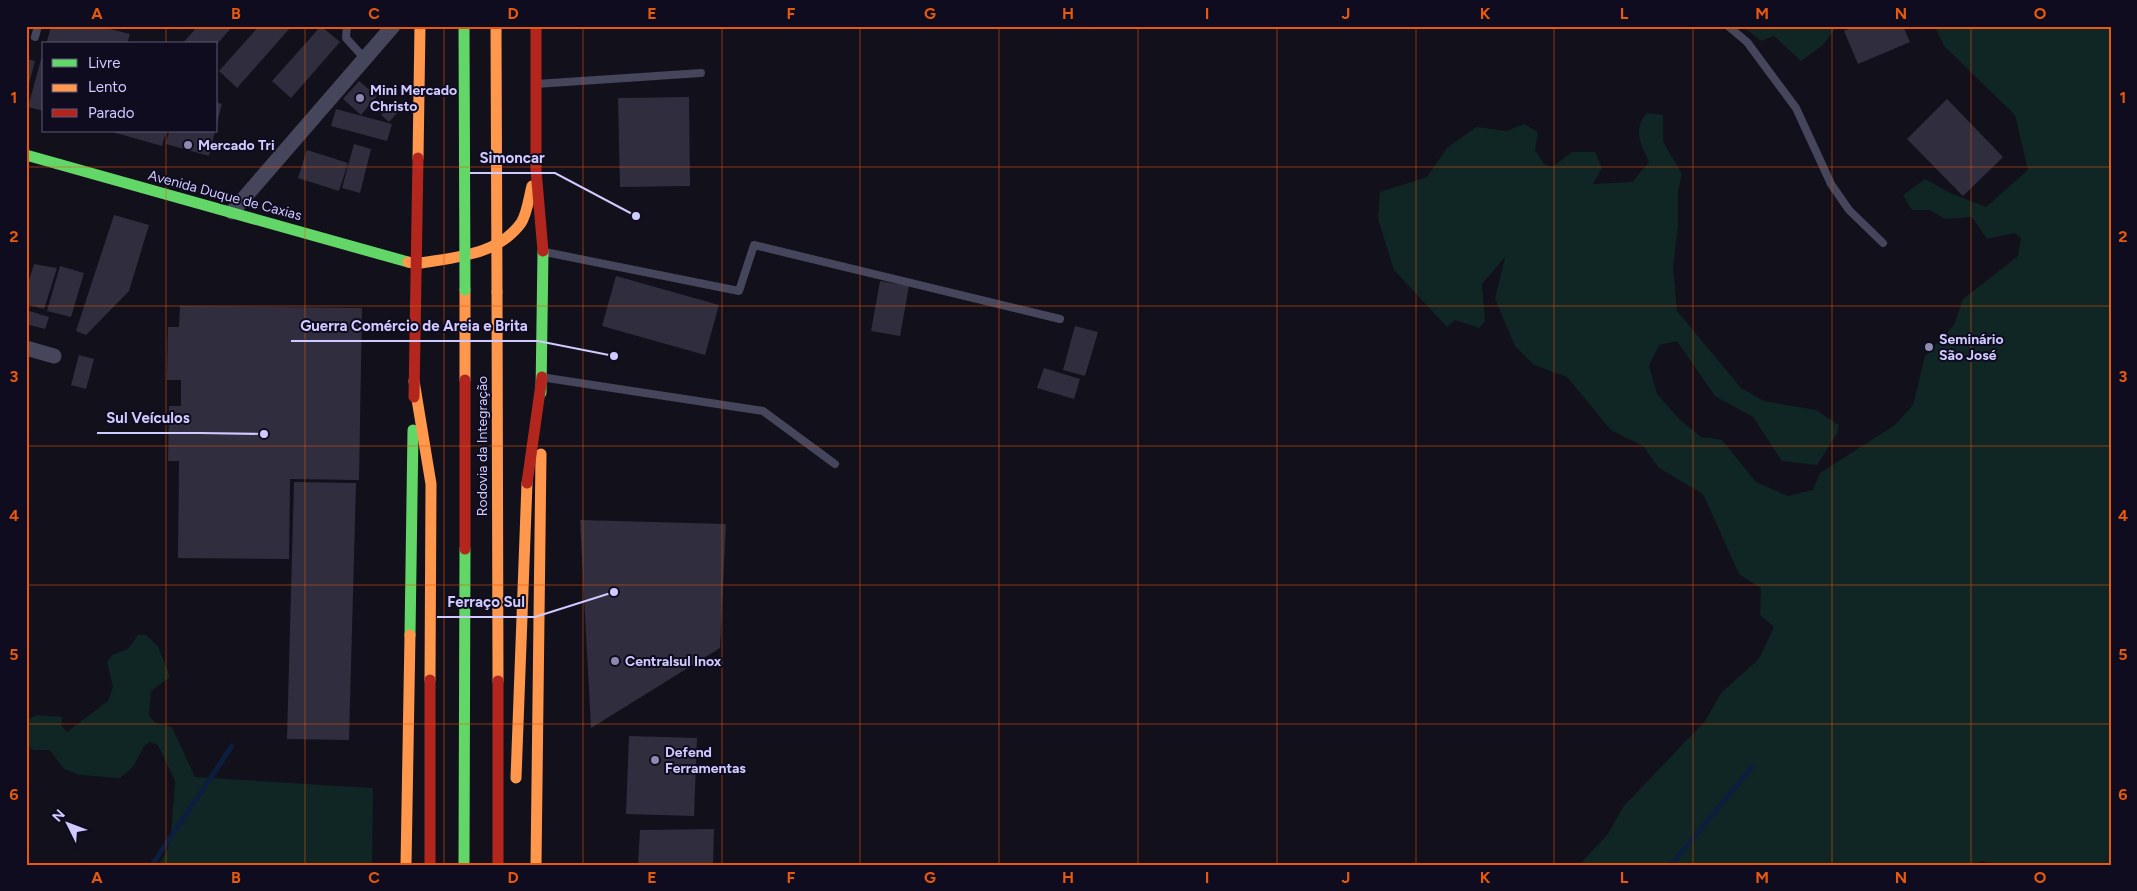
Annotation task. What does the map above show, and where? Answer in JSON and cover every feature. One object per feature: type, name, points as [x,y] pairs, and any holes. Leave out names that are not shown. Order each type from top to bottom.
[{"type":"main road","points":[[406,865],[420,26]]},
{"type":"main road","name":"Rodovia da Integração","points":[[464,26],[464,865]]},
{"type":"main road","name":"Rodovia da Integração","points":[[496,26],[498,865]]},
{"type":"main road","points":[[536,26],[536,170],[543,251],[536,865]]},
{"type":"main road","name":"Avenida Duque de Caxias","points":[[26,155],[416,264]]},
{"type":"main road","points":[[416,264],[483,252],[507,237],[522,222],[536,170]]},
{"type":"main road","points":[[516,786],[526,490],[542,377]]},
{"type":"main road","points":[[414,381],[430,484],[430,865]]},
{"type":"street","points":[[232,212],[388,29]]},
{"type":"street","points":[[26,348],[54,356]]},
{"type":"lane","points":[[36,37],[38,26]]},
{"type":"lane","points":[[347,26],[346,38],[365,58]]},
{"type":"lane","points":[[1728,26],[1747,42],[1796,108],[1831,184],[1849,210],[1883,243]]},
{"type":"lane","points":[[536,84],[702,73]]},
{"type":"lane","points":[[543,251],[739,291],[754,246],[1060,319]]},
{"type":"lane","points":[[542,377],[763,411],[835,464]]},
{"type":"green space","points":[[1742,26],[1837,26],[1823,45],[1801,61],[1774,36],[1761,41]]},
{"type":"green space","name":"Seminário São José","points":[[1935,26],[2111,26],[2111,865],[2000,865],[1982,861],[1972,865],[1579,865],[1608,834],[1623,807],[1705,721],[1721,693],[1759,659],[1774,627],[1760,615],[1761,588],[1739,574],[1703,494],[1659,468],[1643,446],[1611,430],[1567,377],[1534,365],[1515,346],[1495,299],[1505,257],[1482,284],[1485,321],[1479,328],[1455,320],[1447,327],[1394,270],[1378,219],[1380,192],[1427,177],[1447,148],[1476,127],[1507,131],[1524,124],[1538,132],[1535,150],[1544,164],[1552,167],[1572,152],[1595,152],[1602,168],[1593,184],[1632,182],[1649,162],[1639,137],[1642,119],[1647,113],[1663,115],[1663,142],[1682,174],[1678,191],[1678,226],[1673,267],[1677,311],[1741,388],[1764,401],[1816,410],[1839,425],[1837,434],[1817,465],[1782,461],[1753,417],[1715,396],[1677,341],[1659,345],[1649,366],[1657,394],[1680,420],[1701,437],[1722,440],[1756,482],[1788,496],[1813,490],[1820,473],[1895,425],[1913,405],[1925,356],[1954,325],[1963,299],[2018,256],[2021,238],[2014,233],[1987,239],[1972,217],[1945,219],[1930,210],[1912,210],[1903,195],[1925,179],[1950,193],[1986,207],[2028,170],[2015,115],[1944,46]]},
{"type":"green space","points":[[138,635],[146,635],[158,646],[170,677],[151,691],[149,716],[155,722],[172,727],[195,777],[373,788],[372,865],[158,865],[167,851],[171,835],[175,781],[158,745],[150,742],[144,746],[133,767],[120,778],[80,775],[64,769],[50,750],[33,750],[27,744],[29,719],[37,715],[62,717],[61,725],[67,732],[108,701],[113,687],[107,662],[112,655],[128,649]]},
{"type":"building","points":[[51,26],[98,26],[130,34],[128,42],[47,42]]},
{"type":"building","points":[[198,26],[233,26],[218,43],[184,42]]},
{"type":"building","points":[[259,26],[288,26],[290,28],[237,88],[219,71]]},
{"type":"building","points":[[321,26],[340,42],[291,98],[272,81]]},
{"type":"building","points":[[1854,26],[1903,26],[1910,42],[1858,64],[1844,31]]},
{"type":"building","points":[[42,56],[42,110],[28,107]]},
{"type":"building","points":[[26,59],[35,61],[27,91],[26,91]]},
{"type":"building","name":"Mini Mercado Christo","points":[[359,81],[377,96],[361,115],[343,99]]},
{"type":"building","points":[[689,97],[690,186],[620,187],[618,98]]},
{"type":"building","points":[[1947,99],[2003,157],[1963,196],[1907,139]]},
{"type":"building","points":[[218,103],[222,104],[218,119]]},
{"type":"building","points":[[390,106],[397,113],[389,122],[381,115]]},
{"type":"building","points":[[336,109],[392,124],[387,141],[331,126]]},
{"type":"building","points":[[113,132],[166,132],[162,146]]},
{"type":"building","points":[[169,132],[215,132],[209,156],[166,144]]},
{"type":"building","points":[[354,144],[371,149],[360,193],[342,188]]},
{"type":"building","points":[[307,150],[348,163],[339,191],[298,178]]},
{"type":"building","points":[[114,215],[149,225],[129,291],[86,335],[76,331]]},
{"type":"building","points":[[34,264],[57,268],[44,309],[26,304],[26,290]]},
{"type":"building","points":[[60,266],[84,273],[71,317],[47,311]]},
{"type":"building","points":[[616,276],[719,305],[705,355],[602,326]]},
{"type":"building","points":[[880,281],[909,286],[900,336],[871,331]]},
{"type":"building","points":[[180,306],[362,308],[359,480],[290,479],[289,559],[178,558],[179,461],[168,461],[169,406],[181,406],[181,380],[167,380],[168,327],[179,327]]},
{"type":"building","points":[[26,310],[49,317],[45,329],[26,324]]},
{"type":"building","points":[[1075,326],[1098,332],[1085,376],[1063,370]]},
{"type":"building","points":[[79,355],[94,359],[86,389],[71,385]]},
{"type":"building","points":[[1044,368],[1080,379],[1074,399],[1037,388]]},
{"type":"building","points":[[294,482],[356,483],[349,740],[287,739]]},
{"type":"building","points":[[580,520],[726,524],[720,648],[591,728]]},
{"type":"building","points":[[629,736],[697,738],[694,816],[626,814]]},
{"type":"building","points":[[714,829],[713,865],[638,865],[640,830]]},
{"type":"waterway","points":[[152,865],[232,746]]},
{"type":"waterway","points":[[1671,865],[1752,767]]},
{"type":"traffic: fast","points":[[464,26],[465,290]]},
{"type":"traffic: fast","points":[[26,155],[408,262]]},
{"type":"traffic: fast","points":[[541,393],[543,251]]},
{"type":"traffic: fast","points":[[410,635],[413,430]]},
{"type":"traffic: fast","points":[[464,865],[465,549]]},
{"type":"traffic: slow","points":[[418,158],[420,26]]},
{"type":"traffic: slow","points":[[496,26],[497,292]]},
{"type":"traffic: slow","points":[[408,262],[416,264],[459,257],[487,249],[500,242],[521,223],[532,186]]},
{"type":"traffic: slow","points":[[465,290],[465,380]]},
{"type":"traffic: slow","points":[[497,292],[498,681]]},
{"type":"traffic: slow","points":[[414,381],[431,484],[430,680]]},
{"type":"traffic: slow","points":[[536,865],[541,454]]},
{"type":"traffic: slow","points":[[516,778],[527,483]]},
{"type":"traffic: slow","points":[[406,865],[410,635]]},
{"type":"traffic: jam","points":[[536,26],[536,170],[543,251]]},
{"type":"traffic: jam","points":[[414,397],[418,158]]},
{"type":"traffic: jam","points":[[527,483],[542,377]]},
{"type":"traffic: jam","points":[[465,380],[465,549]]},
{"type":"traffic: jam","points":[[430,680],[430,865]]},
{"type":"traffic: jam","points":[[498,681],[498,865]]},
{"type":"place","name":"Mini Mercado Christo","points":[[360,98]]},
{"type":"place","name":"Mercado Tri","points":[[188,145]]},
{"type":"place","name":"Simoncar","points":[[636,216]]},
{"type":"place","name":"Seminário São José","points":[[1929,347]]},
{"type":"place","name":"Guerra Comércio de Areia e Brita","points":[[614,356]]},
{"type":"place","name":"Sul Veículos","points":[[264,434]]},
{"type":"place","name":"Ferraço Sul","points":[[614,592]]},
{"type":"place","name":"Centralsul Inox","points":[[615,661]]},
{"type":"place","name":"Defend Ferramentas","points":[[655,760]]}]
